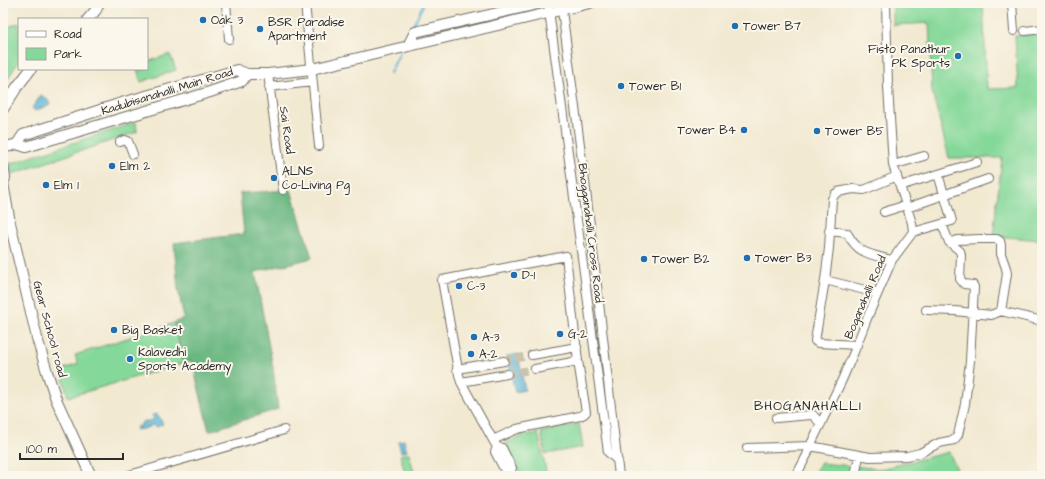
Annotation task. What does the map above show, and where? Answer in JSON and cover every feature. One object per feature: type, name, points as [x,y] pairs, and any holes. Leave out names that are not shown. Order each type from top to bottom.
[{"type":"main road","points":[[89,18],[96,10],[99,3]]},
{"type":"main road","points":[[408,46],[414,32],[542,3]]},
{"type":"main road","name":"Kadubisanahalli Main Road","points":[[3,148],[18,144],[26,147],[151,110],[242,81],[247,74],[268,74],[312,69],[408,46],[549,8],[590,3]]},
{"type":"main road","points":[[3,109],[30,70]]},
{"type":"main road","points":[[18,144],[24,135],[146,96],[237,70],[247,74]]},
{"type":"main road","points":[[146,96],[151,110]]},
{"type":"main road","name":"Gear School road","points":[[3,166],[5,178],[3,183],[10,223],[33,324],[46,372],[62,412],[91,476]]},
{"type":"street","points":[[226,3],[229,39]]},
{"type":"street","points":[[305,3],[319,146]]},
{"type":"street","points":[[886,3],[888,87],[893,166],[907,207],[913,232],[952,221],[938,174]]},
{"type":"street","points":[[1012,3],[1014,31]]},
{"type":"street","name":"Bhogganahalli Cross Road","points":[[561,6],[585,182],[619,476]]},
{"type":"street","name":"Bhogganahalli Cross Road","points":[[549,8],[608,452],[618,461]]},
{"type":"street","points":[[1025,31],[1042,29]]},
{"type":"street","name":"Sai Road","points":[[268,74],[283,190]]},
{"type":"street","points":[[269,87],[313,82]]},
{"type":"street","points":[[120,142],[125,140],[128,141],[132,154]]},
{"type":"street","points":[[893,166],[924,156]]},
{"type":"street","points":[[900,186],[977,162]]},
{"type":"street","points":[[857,345],[818,343],[816,341],[829,248],[832,199],[838,192],[864,190],[897,176]]},
{"type":"street","points":[[884,212],[907,207],[988,179]]},
{"type":"street","points":[[572,183],[585,182]]},
{"type":"street","points":[[747,448],[810,446],[859,456],[882,458],[920,454],[939,443],[954,440],[956,438],[958,435],[964,404],[970,361],[974,287],[973,285],[962,283],[960,279],[960,251],[949,242],[942,224]]},
{"type":"street","points":[[829,231],[847,233],[852,243],[866,254],[892,260]]},
{"type":"street","name":"Boganahalli Road","points":[[796,476],[842,380],[892,260],[913,232]]},
{"type":"street","points":[[950,243],[957,240],[980,239],[997,239],[1000,241],[1001,254],[1007,274],[1001,311]]},
{"type":"street","points":[[495,443],[517,429],[580,416],[586,412],[578,361],[566,256],[442,280],[457,369],[461,382],[495,443],[502,448],[512,468],[510,475]]},
{"type":"street","points":[[825,280],[878,294]]},
{"type":"street","points":[[926,310],[955,311],[991,315],[1001,311],[1038,320]]},
{"type":"street","points":[[532,356],[577,347]]},
{"type":"street","points":[[457,369],[504,361]]},
{"type":"street","points":[[536,369],[578,361]]},
{"type":"street","points":[[461,382],[507,374]]},
{"type":"street","points":[[776,418],[813,415],[821,424]]},
{"type":"street","points":[[126,476],[284,430]]},
{"type":"street","points":[[856,476],[859,456]]},
{"type":"green space","points":[[893,3],[983,3],[987,89],[1018,88],[1015,36],[1042,33],[1042,240],[993,236],[1002,158],[949,158],[932,91],[929,23],[893,25]]},
{"type":"green space","points":[[18,23],[18,63],[3,87],[3,29]]},
{"type":"green space","points":[[170,54],[176,70],[141,82],[137,70],[148,70],[148,62]]},
{"type":"green space","points":[[136,122],[137,132],[12,174],[9,164]]},
{"type":"green space","points":[[291,190],[312,258],[255,272],[273,368],[278,409],[209,431],[192,361],[184,363],[174,323],[184,318],[178,289],[174,243],[244,234],[240,193]]},
{"type":"green space","name":"Kalavedhi Sports Academy","points":[[174,323],[184,363],[68,397],[61,370],[78,364],[75,355]]},
{"type":"green space","points":[[579,424],[583,447],[545,454],[541,432]]},
{"type":"green space","points":[[538,433],[547,476],[522,476],[506,443],[522,436]]},
{"type":"green space","points":[[949,452],[960,476],[811,476],[821,463],[881,469]]},
{"type":"green space","points":[[409,453],[415,476],[406,476],[400,455]]},
{"type":"water","points":[[41,95],[51,104],[35,111],[32,108]]},
{"type":"water","points":[[518,354],[525,390],[515,392],[507,356]]},
{"type":"water","points":[[157,414],[163,424],[157,427],[153,425],[144,429],[136,430],[137,426],[140,427],[142,422],[154,419],[152,415]]},
{"type":"water","points":[[404,440],[407,451],[401,452],[398,441]]},
{"type":"waterway","points":[[411,29],[424,3]]},
{"type":"waterway","points":[[390,73],[400,52]]},
{"type":"tunnel","points":[[504,361],[532,355]]},
{"type":"tunnel","points":[[507,374],[535,369]]},
{"type":"place","name":"Oak 3","points":[[203,20]]},
{"type":"place","name":"Tower B7","points":[[735,26]]},
{"type":"place","name":"BSR Paradise Apartment","points":[[260,29]]},
{"type":"place","name":"Fisto Panathur PK Sports","points":[[958,56]]},
{"type":"place","name":"Tower B1","points":[[621,86]]},
{"type":"place","name":"Tower B4","points":[[744,130]]},
{"type":"place","name":"Tower B5","points":[[817,131]]},
{"type":"place","name":"Elm 2","points":[[112,166]]},
{"type":"place","name":"ALNS Co-Living Pg","points":[[274,178]]},
{"type":"place","name":"Elm 1","points":[[46,185]]},
{"type":"place","name":"Tower B3","points":[[747,258]]},
{"type":"place","name":"Tower B2","points":[[644,259]]},
{"type":"place","name":"D-1","points":[[514,275]]},
{"type":"place","name":"C-3","points":[[459,286]]},
{"type":"place","name":"Big Basket","points":[[114,330]]},
{"type":"place","name":"G-2","points":[[560,334]]},
{"type":"place","name":"A-3","points":[[474,337]]},
{"type":"place","name":"A-2","points":[[471,354]]},
{"type":"place","name":"Kalavedhi Sports Academy","points":[[130,359]]},
{"type":"district","name":"BHOGANAHALLI","points":[[808,405]]}]
